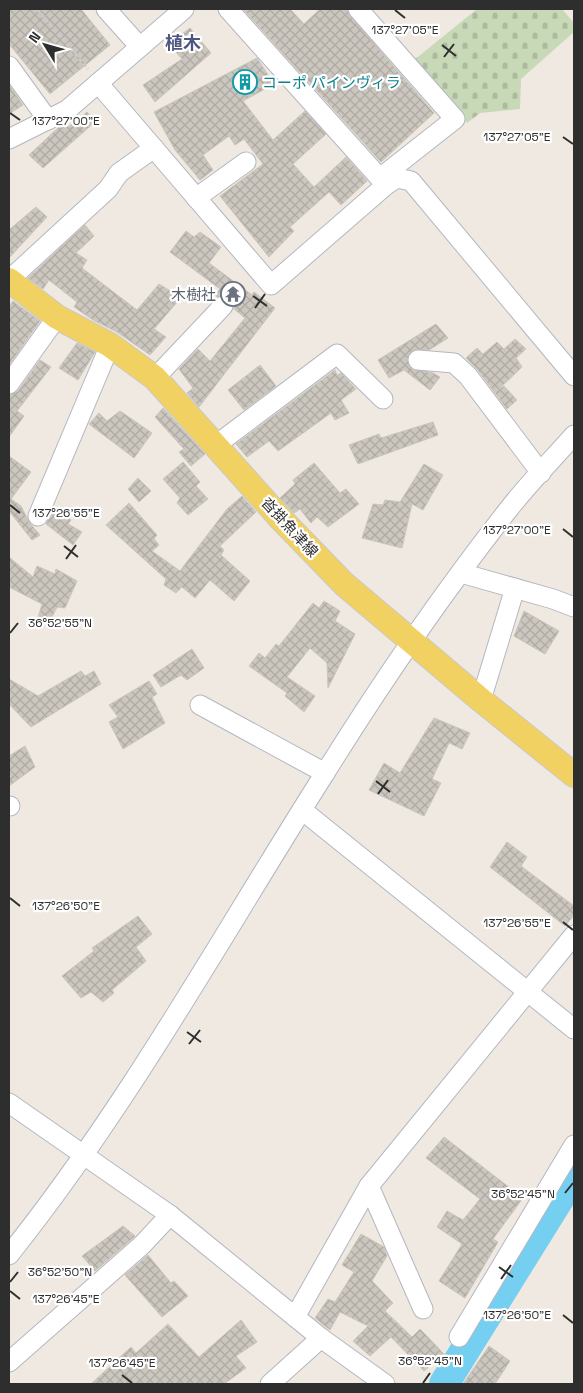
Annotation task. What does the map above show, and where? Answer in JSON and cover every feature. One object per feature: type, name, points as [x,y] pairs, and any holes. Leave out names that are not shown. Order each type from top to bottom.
[{"type":"main road","name":"沓掛魚津線","points":[[9,280],[57,317],[110,345],[154,378],[216,445],[280,519],[338,577],[481,700],[574,775]]},
{"type":"street","points":[[106,9],[140,47]]},
{"type":"street","points":[[9,139],[67,110],[94,77],[140,47],[184,9]]},
{"type":"street","points":[[228,9],[383,182]]},
{"type":"street","points":[[94,77],[271,285],[455,119],[358,9]]},
{"type":"street","points":[[9,66],[48,120]]},
{"type":"street","points":[[9,280],[108,189],[118,173],[154,148]]},
{"type":"street","points":[[196,198],[246,162]]},
{"type":"street","points":[[383,182],[397,178],[411,181],[574,376]]},
{"type":"street","points":[[154,378],[223,306]]},
{"type":"street","points":[[9,384],[57,317]]},
{"type":"street","points":[[38,516],[110,345]]},
{"type":"street","points":[[216,445],[337,354],[383,399]]},
{"type":"street","points":[[418,360],[454,364],[468,376],[541,473]]},
{"type":"street","points":[[9,1255],[61,1187],[175,1017],[325,773],[412,642],[509,508],[574,435]]},
{"type":"street","points":[[461,573],[571,601]]},
{"type":"street","points":[[481,700],[515,588]]},
{"type":"street","points":[[200,705],[325,773]]},
{"type":"street","points":[[302,810],[574,1029]]},
{"type":"street","points":[[295,1316],[369,1186],[574,935]]},
{"type":"street","points":[[9,1102],[170,1215],[321,1338],[385,1384]]},
{"type":"street","points":[[459,1337],[574,1145]]},
{"type":"street","points":[[369,1186],[423,1308]]},
{"type":"street","points":[[9,1362],[142,1245],[170,1215]]},
{"type":"street","points":[[270,1384],[321,1338]]},
{"type":"path","points":[[37,9],[94,77]]},
{"type":"green space","points":[[477,9],[562,9],[574,23],[574,32],[521,79],[520,109],[480,113],[467,123],[414,60]]},
{"type":"building","points":[[9,9],[81,9],[110,45],[50,94],[9,44]]},
{"type":"building","points":[[243,9],[290,9],[304,24],[320,9],[347,9],[350,16],[434,113],[381,162]]},
{"type":"building","points":[[190,28],[211,53],[155,102],[143,85],[182,59],[169,44]]},
{"type":"building","points":[[257,58],[274,84],[243,101],[273,140],[305,111],[326,134],[293,164],[314,187],[346,157],[367,181],[341,205],[329,192],[290,227],[294,231],[269,257],[220,196],[263,164],[244,139],[235,145],[229,136],[203,155],[213,170],[200,180],[175,150],[154,112]]},
{"type":"building","points":[[9,85],[23,105],[9,114]]},
{"type":"building","points":[[87,112],[96,121],[43,168],[29,155],[59,127],[65,124],[68,127]]},
{"type":"building","points":[[36,207],[47,217],[9,258],[9,230]]},
{"type":"building","points":[[85,225],[94,236],[76,253],[87,260],[82,268],[137,310],[159,284],[175,294],[174,296],[178,301],[154,329],[166,337],[150,355],[117,332],[93,320],[74,307],[77,302],[49,280],[43,289],[28,278]]},
{"type":"building","points":[[186,231],[194,237],[200,232],[221,247],[209,263],[252,295],[254,292],[275,308],[199,407],[187,393],[193,388],[179,369],[198,349],[210,361],[245,318],[234,309],[234,303],[230,298],[225,295],[217,297],[215,295],[220,289],[170,252]]},
{"type":"building","points":[[13,301],[40,321],[9,365],[9,307]]},
{"type":"building","points":[[436,324],[448,338],[429,350],[413,350],[407,359],[412,369],[433,373],[440,377],[430,390],[404,370],[389,378],[378,360]]},
{"type":"building","points":[[515,339],[526,349],[516,358],[522,367],[498,390],[504,386],[517,400],[507,409],[477,369],[466,358],[477,348],[483,354],[497,342],[504,349]]},
{"type":"building","points":[[77,343],[95,352],[78,380],[59,368]]},
{"type":"building","points":[[40,360],[51,367],[17,411],[24,416],[9,437],[9,395],[18,391]]},
{"type":"building","points":[[260,365],[276,386],[244,410],[228,390]]},
{"type":"building","points":[[335,370],[337,375],[341,373],[356,389],[341,400],[349,413],[335,420],[331,413],[278,451],[269,441],[247,457],[236,444]]},
{"type":"building","points":[[163,408],[205,454],[191,466],[179,452],[184,449],[155,417]]},
{"type":"building","points":[[120,411],[152,433],[134,458],[89,424],[99,413],[107,421]]},
{"type":"building","points":[[433,422],[438,435],[358,464],[349,445],[379,434],[381,438]]},
{"type":"building","points":[[9,456],[31,472],[11,499],[21,506],[29,522],[40,535],[32,540],[9,511]]},
{"type":"building","points":[[183,462],[200,482],[196,486],[208,499],[188,515],[177,503],[180,498],[163,479]]},
{"type":"building","points":[[314,463],[340,493],[346,489],[359,504],[328,527],[317,517],[311,523],[300,509],[294,513],[280,498],[295,484],[293,480]]},
{"type":"building","points":[[424,464],[443,475],[423,510],[412,504],[402,548],[362,538],[373,504],[383,505],[385,500],[400,502]]},
{"type":"building","points":[[138,478],[151,491],[139,502],[128,489]]},
{"type":"building","points":[[242,496],[256,512],[220,546],[224,550],[221,555],[250,581],[234,601],[210,580],[195,598],[182,587],[176,593],[164,585],[166,579],[106,525],[129,503],[157,535],[154,539],[159,545],[152,551],[180,571],[227,509]]},
{"type":"building","points":[[54,507],[71,520],[68,524],[82,532],[73,545],[46,524]]},
{"type":"building","points":[[9,557],[33,577],[37,566],[55,574],[56,569],[77,581],[65,608],[57,607],[49,623],[38,618],[42,604],[9,587]]},
{"type":"building","points":[[324,601],[340,611],[335,621],[355,634],[328,688],[327,663],[310,648],[287,677],[315,696],[304,712],[285,696],[287,693],[249,666],[259,653],[265,658],[276,644],[279,646],[313,603],[319,608]]},
{"type":"building","points":[[524,611],[559,631],[545,654],[514,636]]},
{"type":"building","points":[[192,649],[204,668],[187,680],[181,675],[161,687],[153,675]]},
{"type":"building","points":[[81,671],[85,676],[94,671],[101,684],[31,727],[9,704],[9,679],[38,696]]},
{"type":"building","points":[[149,681],[157,694],[152,697],[165,723],[123,749],[109,722],[118,717],[109,705]]},
{"type":"building","points":[[434,718],[470,733],[462,749],[449,743],[432,779],[441,783],[424,816],[369,790],[384,763],[400,773]]},
{"type":"building","points":[[25,746],[35,767],[9,786],[9,756]]},
{"type":"building","points":[[507,842],[527,857],[521,866],[574,906],[574,915],[565,926],[490,867]]},
{"type":"building","points":[[138,916],[152,934],[136,947],[146,961],[112,990],[114,993],[103,1002],[91,992],[81,998],[62,976],[94,951],[92,948]]},
{"type":"building","points":[[444,1137],[523,1198],[493,1239],[498,1242],[465,1298],[439,1281],[462,1244],[437,1227],[447,1211],[463,1220],[480,1199],[426,1158]]},
{"type":"building","points":[[123,1226],[135,1236],[95,1271],[82,1256]]},
{"type":"building","points":[[361,1234],[384,1247],[387,1256],[372,1281],[393,1303],[385,1311],[412,1337],[420,1329],[444,1354],[424,1371],[391,1337],[370,1356],[353,1341],[368,1326],[340,1312],[330,1330],[315,1318],[328,1299],[335,1302],[354,1272],[342,1265]]},
{"type":"building","points":[[148,1255],[171,1283],[174,1281],[188,1296],[162,1317],[125,1275]]},
{"type":"building","points":[[241,1320],[257,1342],[236,1356],[246,1368],[224,1384],[91,1384],[131,1347],[136,1353],[168,1324],[199,1357]]},
{"type":"building","points":[[489,1346],[510,1361],[495,1384],[463,1384]]},
{"type":"waterway","points":[[444,1384],[574,1175]]},
{"type":"place","name":"コーポ パインヴィラ","points":[[245,82]]},
{"type":"place","name":"木樹社","points":[[233,294]]},
{"type":"district","name":"植木","points":[[183,42]]}]
